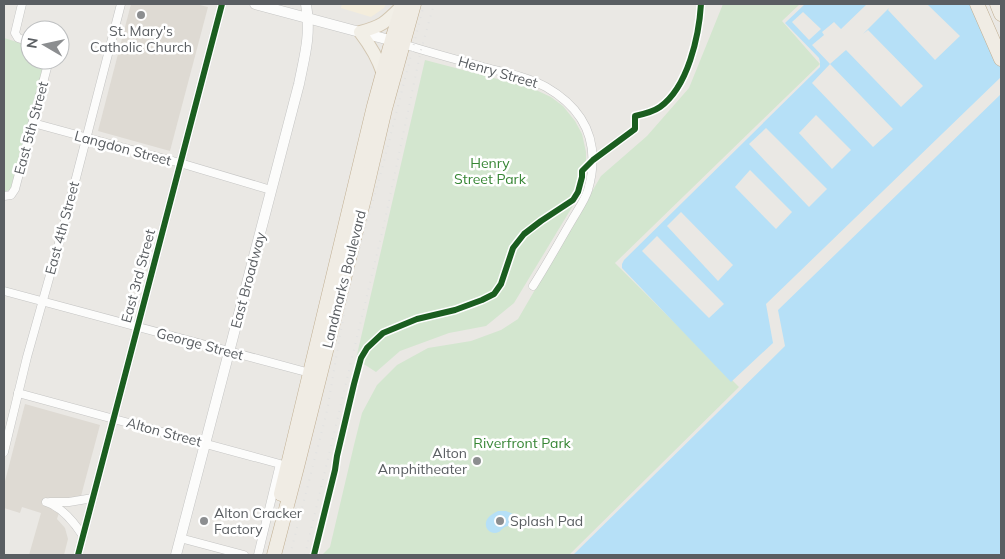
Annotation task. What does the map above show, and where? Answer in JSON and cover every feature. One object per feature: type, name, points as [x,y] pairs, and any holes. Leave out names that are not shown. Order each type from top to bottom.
[{"type":"highway","points":[[977,4],[1001,59]]},
{"type":"highway","points":[[997,4],[1001,14]]},
{"type":"highway","name":"Landmarks Boulevard","points":[[274,555],[364,198],[385,109],[397,42],[407,5]]},
{"type":"highway","name":"Landmarks Boulevard","points":[[266,555],[383,74],[397,42]]},
{"type":"main road","points":[[383,74],[374,50],[360,32],[377,28],[407,5]]},
{"type":"street","points":[[20,39],[15,33],[22,4]]},
{"type":"street","name":"East 4th Street","points":[[4,447],[121,4]]},
{"type":"street","name":"East 3rd Street","points":[[78,555],[222,4]]},
{"type":"street","name":"Henry Street","points":[[255,4],[518,76],[545,86],[579,114],[593,146],[592,169],[588,191],[533,286]]},
{"type":"street","name":"East Broadway","points":[[176,555],[305,57],[308,38],[306,4]]},
{"type":"street","name":"East 5th Street","points":[[7,195],[15,189],[46,70]]},
{"type":"street","name":"Langdon Street","points":[[33,123],[272,190]]},
{"type":"street","name":"George Street","points":[[4,291],[310,373]]},
{"type":"street","name":"Alton Street","points":[[18,394],[114,418],[280,464],[258,555]]},
{"type":"street","points":[[83,536],[70,518],[56,506],[46,502],[69,502],[92,498]]},
{"type":"street","points":[[180,538],[244,555]]},
{"type":"shaded area","points":[[131,4],[196,4],[208,7],[170,151],[98,131]]},
{"type":"shaded area","points":[[342,4],[386,4],[384,8],[371,17],[341,8]]},
{"type":"shaded area","points":[[25,404],[100,425],[81,496],[63,500],[57,519],[65,528],[68,539],[64,555],[29,555],[41,513],[22,507],[20,513],[4,508],[4,485]]},
{"type":"green space","name":"Riverfront Park","points":[[723,4],[800,4],[782,21],[820,64],[615,263],[739,387],[569,555],[322,555],[330,547],[362,413],[377,385],[397,365],[428,348],[471,341],[501,330],[518,319],[601,176],[647,136],[689,88]]},
{"type":"green space","points":[[4,38],[20,43],[20,70],[43,70],[12,187],[4,192]]},
{"type":"green space","name":"Henry Street Park","points":[[425,60],[509,82],[536,90],[551,97],[563,106],[575,121],[582,134],[586,152],[586,173],[580,194],[514,303],[486,326],[449,333],[400,351],[376,372],[356,359]]},
{"type":"water","points":[[805,4],[1001,4],[1001,77],[766,304],[773,343],[731,382],[622,268],[622,264],[820,67],[819,58],[785,23]]},
{"type":"water","points":[[1001,94],[1001,555],[573,555],[785,346],[778,310]]},
{"type":"water","name":"Splash Pad","points":[[498,511],[506,511],[513,514],[516,519],[513,524],[492,533],[488,530],[486,523],[490,516]]},
{"type":"pier","points":[[867,4],[927,4],[960,36],[935,60],[888,10],[889,8],[863,34],[868,30],[923,86],[901,107],[846,50],[830,64],[812,45],[824,35],[822,32],[834,22],[841,29]]},
{"type":"pier","points":[[976,4],[1001,4],[1001,62]]},
{"type":"pier","points":[[803,12],[821,29],[809,40],[792,22]]},
{"type":"pier","points":[[830,64],[893,129],[873,147],[812,83]]},
{"type":"pier","points":[[816,115],[851,150],[832,169],[799,133]]},
{"type":"pier","points":[[766,128],[827,189],[809,207],[749,144]]},
{"type":"pier","points":[[750,170],[792,212],[776,229],[735,187]]},
{"type":"pier","points":[[681,212],[733,265],[718,281],[667,226]]},
{"type":"pier","points":[[657,236],[724,304],[709,318],[642,251]]},
{"type":"railway","points":[[290,555],[327,411],[353,271],[382,169],[424,4]]},
{"type":"railway","points":[[305,555],[385,220],[421,50],[434,4]]},
{"type":"cycle path","points":[[78,555],[222,4]]},
{"type":"cycle path","points":[[314,555],[354,384],[361,358],[367,348],[383,333],[417,319],[455,310],[494,294],[501,284],[513,248],[524,234],[573,200],[578,192],[582,171],[593,160],[635,129],[635,116],[651,112],[660,107],[678,87],[685,74],[695,45],[701,4]]},
{"type":"place","name":"St. Mary's Catholic Church","points":[[141,15]]},
{"type":"place","name":"Alton Amphitheater","points":[[477,461]]},
{"type":"place","name":"Alton Cracker Factory","points":[[204,521]]},
{"type":"place","name":"Splash Pad","points":[[500,521]]}]
